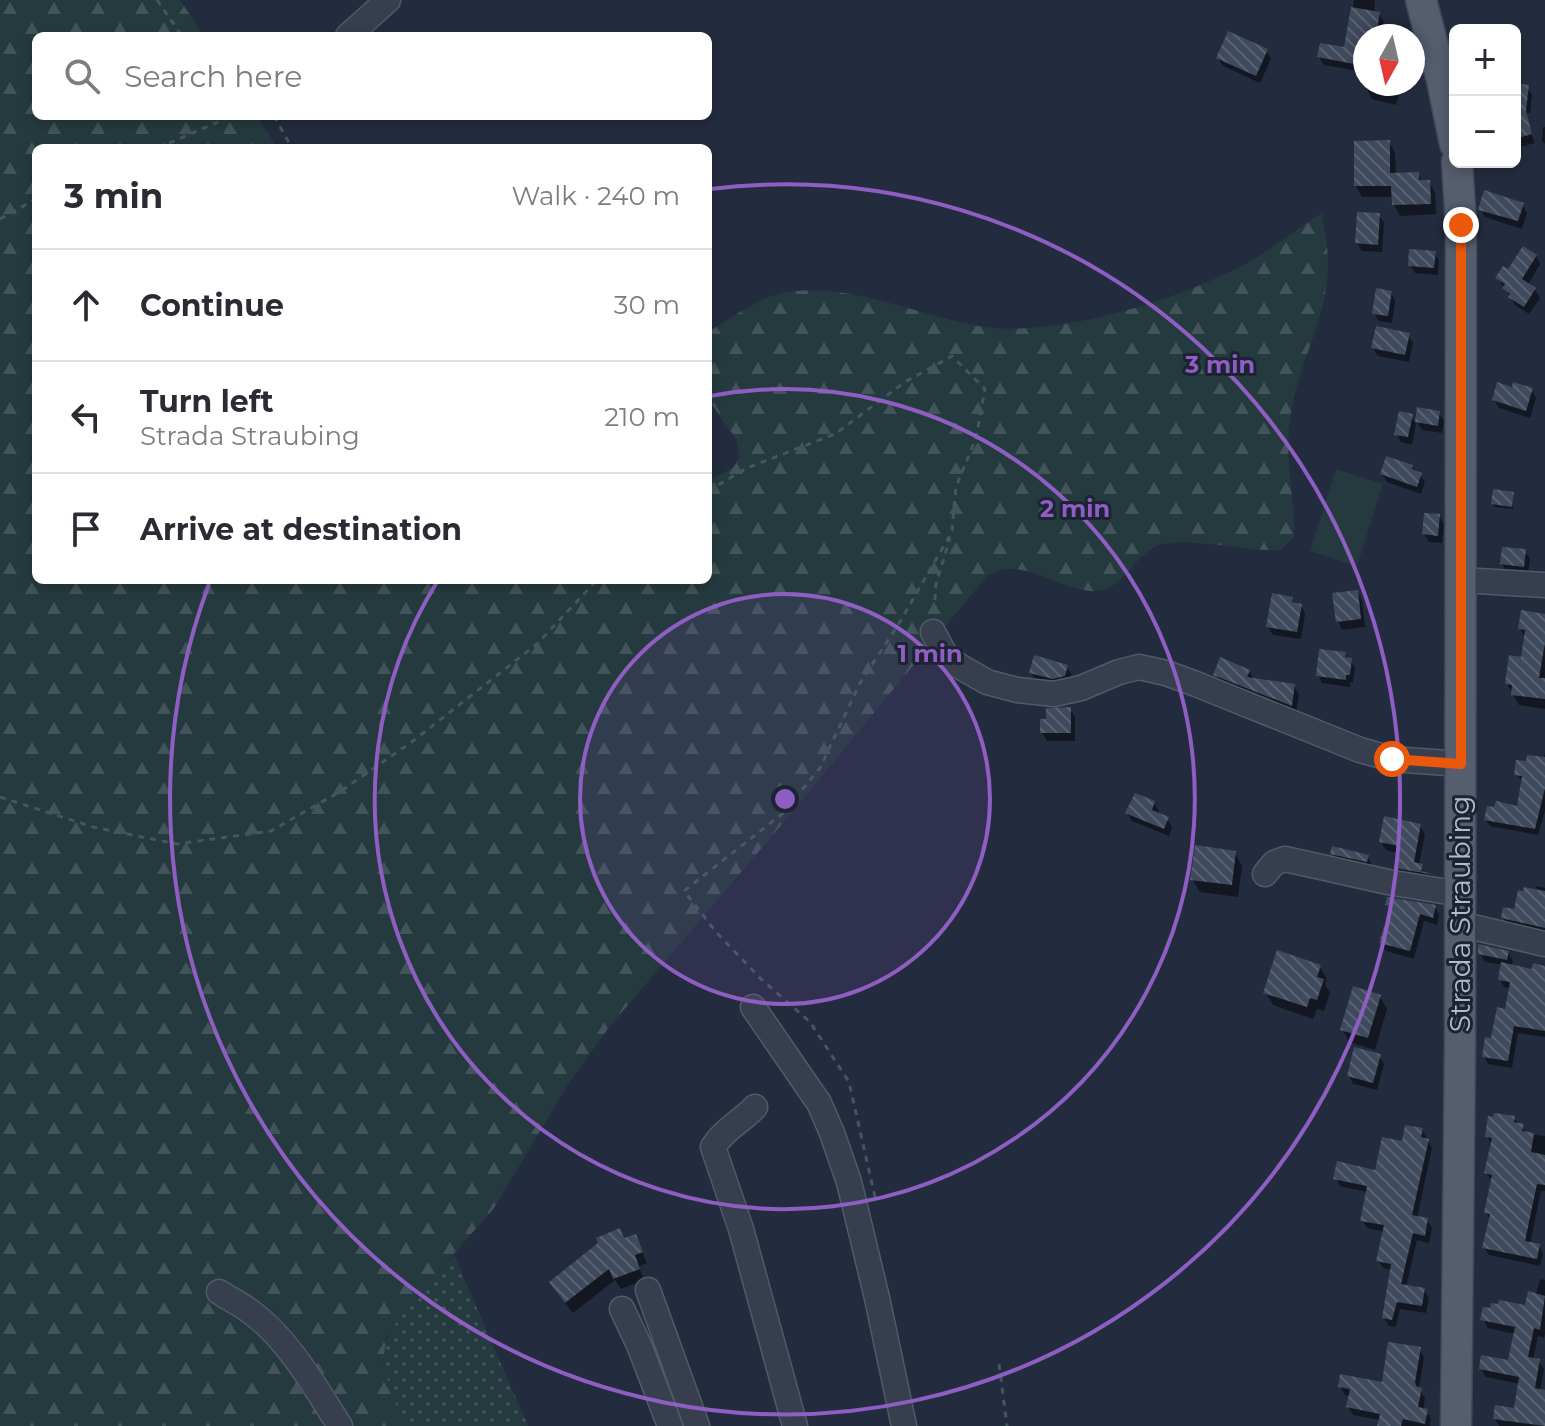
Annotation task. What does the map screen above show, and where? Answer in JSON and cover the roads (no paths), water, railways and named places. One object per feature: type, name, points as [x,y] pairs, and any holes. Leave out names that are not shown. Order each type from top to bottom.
[{"type":"main road","points":[[1421,0],[1449,114]]},
{"type":"main road","name":"Strada Straubing","points":[[1456,1426],[1461,764],[1461,225],[1457,168]]},
{"type":"street","points":[[352,32],[388,0]]},
{"type":"street","points":[[1461,580],[1545,585]]},
{"type":"street","points":[[933,632],[944,653],[959,666],[987,682],[1017,690],[1054,694],[1081,688],[1139,667],[1166,673],[1360,750],[1392,759],[1461,764]]},
{"type":"street","points":[[1265,874],[1274,863],[1285,859],[1460,894]]},
{"type":"street","points":[[1460,924],[1545,944]]},
{"type":"street","points":[[753,1007],[819,1103],[832,1133],[849,1182],[864,1243],[904,1426]]},
{"type":"street","points":[[755,1107],[723,1132],[713,1147],[741,1229],[795,1426]]},
{"type":"street","points":[[648,1290],[697,1426]]},
{"type":"street","points":[[219,1292],[252,1312],[274,1333],[340,1426]]},
{"type":"street","points":[[622,1309],[670,1426]]}]
